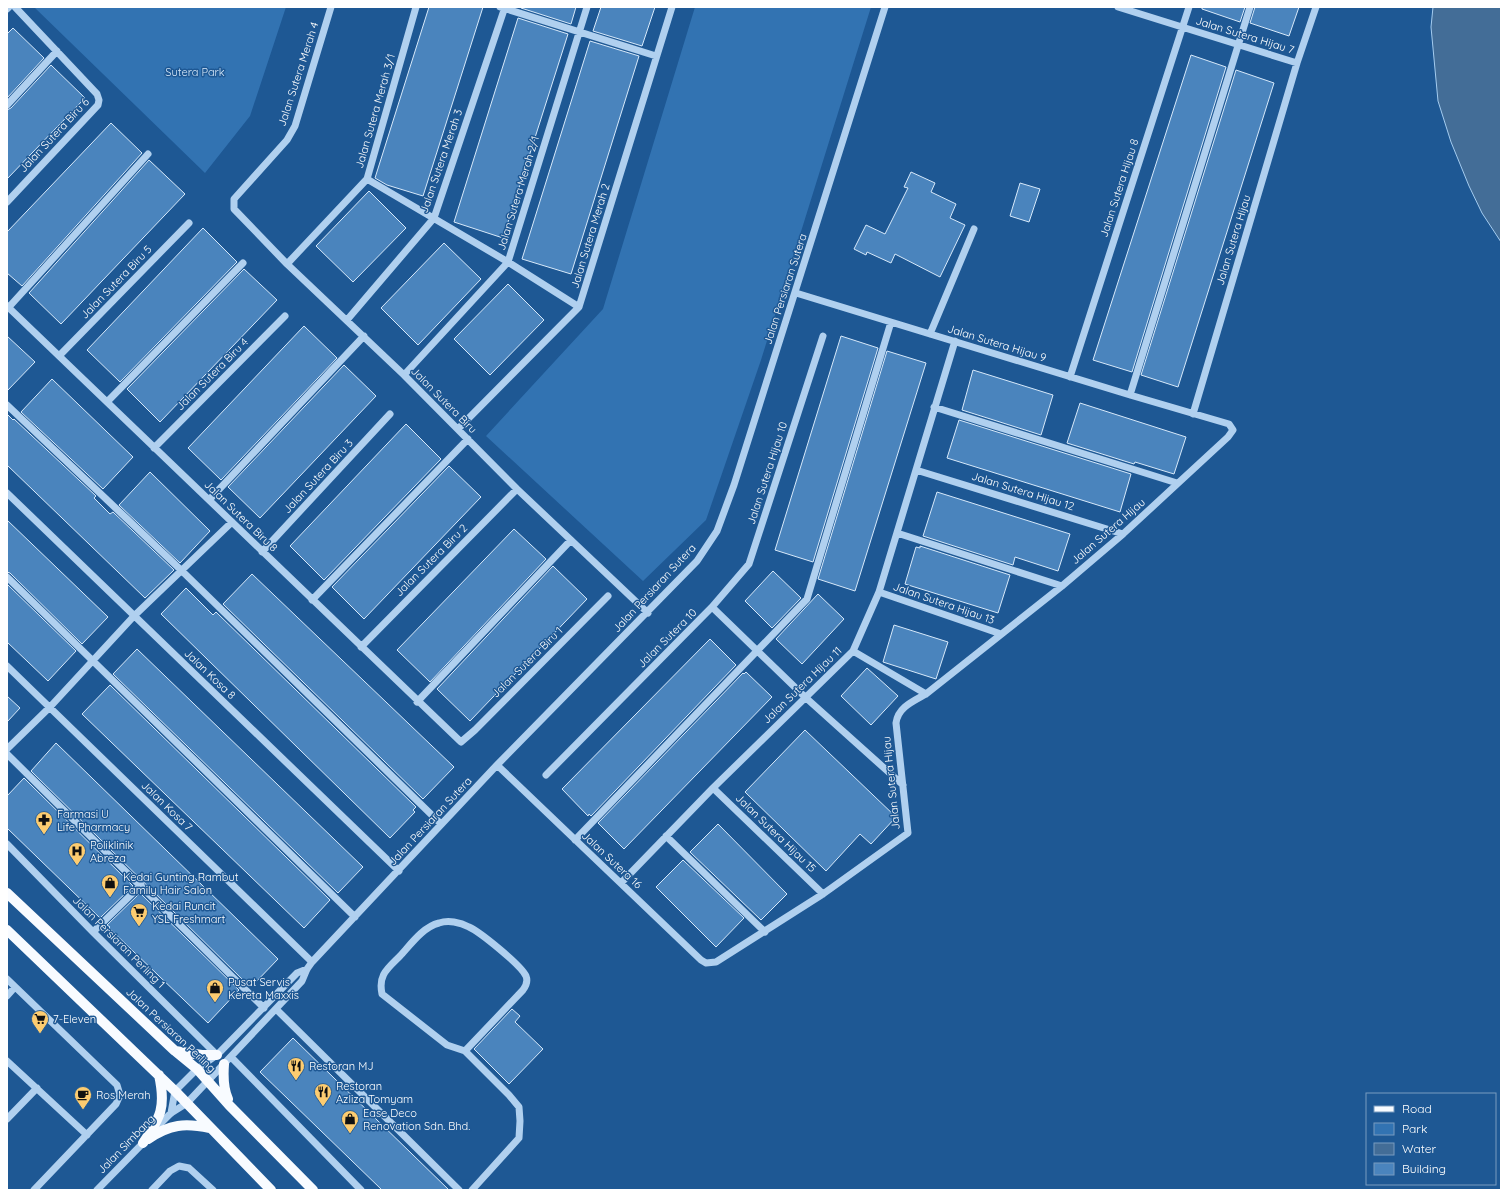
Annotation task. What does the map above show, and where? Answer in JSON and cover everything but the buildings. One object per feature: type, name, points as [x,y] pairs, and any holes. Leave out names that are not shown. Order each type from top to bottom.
[{"type":"main road","name":"Jalan Persiaran Perling","points":[[7,893],[175,1051],[197,1069],[313,1190]]},
{"type":"main road","points":[[7,930],[159,1075],[271,1190]]},
{"type":"main road","points":[[175,1051],[202,1055],[217,1055]]},
{"type":"main road","points":[[228,1060],[223,1078],[225,1092],[230,1105]]},
{"type":"main road","points":[[143,1143],[157,1122],[162,1107],[163,1091],[159,1075]]},
{"type":"main road","points":[[143,1143],[157,1133],[174,1126],[192,1124],[210,1128]]},
{"type":"street","points":[[7,105],[56,51],[15,7]]},
{"type":"street","name":"Jalan Sutera Merah 4","points":[[234,199],[287,140],[295,126],[331,7]]},
{"type":"street","name":"Jalan Sutera Merah 3/1","points":[[287,264],[367,178],[416,7]]},
{"type":"street","name":"Jalan Sutera Merah 2/1","points":[[404,375],[508,262],[587,7]]},
{"type":"street","name":"Jalan Sutera Merah 2","points":[[458,429],[579,307],[672,7]]},
{"type":"street","name":"Jalan Persiaran Sutera","points":[[171,1113],[187,1103],[209,1081],[302,981],[307,968],[312,962],[399,871],[441,824],[698,561],[717,531],[734,485],[796,293],[885,7]]},
{"type":"street","name":"Jalan Sutera Hijau 7","points":[[1121,7],[1297,63]]},
{"type":"street","name":"Jalan Sutera Hijau 8","points":[[1070,377],[1189,7]]},
{"type":"street","points":[[1130,395],[1250,7]]},
{"type":"street","name":"Jalan Sutera Hijau","points":[[716,962],[823,894],[908,833],[896,723],[897,718],[904,707],[926,694],[1062,586],[1124,534],[1228,437],[1233,430],[1229,424],[1193,414],[1297,63],[1316,7]]},
{"type":"street","points":[[503,8],[656,56]]},
{"type":"street","name":"Jalan Sutera Merah 3","points":[[347,320],[434,218],[503,8]]},
{"type":"street","name":"Jalan Sutera Biru 6","points":[[7,202],[98,105],[99,100],[97,94],[56,51]]},
{"type":"street","points":[[8,306],[148,154]]},
{"type":"street","points":[[367,178],[508,262],[579,307]]},
{"type":"street","name":"Jalan Sutera Biru","points":[[234,199],[234,209],[238,214],[287,264],[404,375],[517,489],[648,613]]},
{"type":"street","name":"Jalan Sutera Biru 5","points":[[60,356],[189,224]]},
{"type":"street","points":[[930,334],[974,229]]},
{"type":"street","points":[[107,402],[242,263]]},
{"type":"street","name":"Jalan Sutera Hijau 9","points":[[796,293],[1193,414]]},
{"type":"street","name":"Jalan Sutera Biru 8","points":[[8,306],[417,702],[461,742]]},
{"type":"street","name":"Jalan Sutera Biru 4","points":[[154,448],[284,316]]},
{"type":"street","points":[[575,840],[807,599],[891,322]]},
{"type":"street","points":[[209,500],[364,336]]},
{"type":"street","name":"Jalan Sutera Hijau 10","points":[[712,607],[749,564],[823,336]]},
{"type":"street","name":"Jalan Sutera Hijau 11","points":[[620,883],[712,788],[853,651],[879,592],[955,341]]},
{"type":"street","points":[[7,406],[182,571],[441,824]]},
{"type":"street","points":[[934,407],[1177,483]]},
{"type":"street","name":"Jalan Sutera Biru 3","points":[[262,552],[390,414]]},
{"type":"street","points":[[312,600],[468,439]]},
{"type":"street","name":"Jalan Sutera Hijau 12","points":[[916,470],[1124,534]]},
{"type":"street","name":"Jalan Sutera Biru 2","points":[[361,647],[517,489]]},
{"type":"street","name":"Jalan Kosa 8","points":[[7,493],[399,871]]},
{"type":"street","points":[[7,749],[50,707],[134,616],[232,522]]},
{"type":"street","points":[[897,532],[1062,586]]},
{"type":"street","points":[[417,702],[571,540]]},
{"type":"street","points":[[7,577],[355,917]]},
{"type":"street","name":"Jalan Sutera Hijau 13","points":[[879,592],[1001,634]]},
{"type":"street","name":"Jalan Sutera Biru 1","points":[[461,742],[475,730],[608,596]]},
{"type":"street","name":"Jalan Sutera 10","points":[[546,775],[712,607],[805,697],[903,785]]},
{"type":"street","points":[[853,651],[926,694]]},
{"type":"street","name":"Jalan Kosa 7","points":[[7,666],[312,962]]},
{"type":"street","points":[[7,754],[264,1008]]},
{"type":"street","name":"Jalan Sutera 16","points":[[497,765],[701,960],[706,963],[716,962]]},
{"type":"street","name":"Jalan Sutera Hijau 15","points":[[712,788],[823,894]]},
{"type":"street","points":[[666,836],[765,932]]},
{"type":"street","name":"Jalan Persiaran Perling 1","points":[[7,844],[217,1055]]},
{"type":"street","points":[[93,932],[141,885]]},
{"type":"street","points":[[465,1051],[523,990],[527,983],[526,976],[513,960],[470,927],[456,922],[439,922],[423,931],[383,974],[380,985],[382,994],[447,1045],[465,1051],[519,1107],[519,1138],[472,1190]]},
{"type":"street","name":"Jalan Persiaran Sutera","points":[[175,1091],[197,1069],[217,1055],[297,974],[307,968]]},
{"type":"street","points":[[7,979],[117,1085],[120,1095],[116,1104],[34,1190]]},
{"type":"street","points":[[7,996],[16,987]]},
{"type":"street","points":[[276,1009],[459,1190]]},
{"type":"street","points":[[228,1060],[361,1190]]},
{"type":"street","points":[[7,1062],[87,1135]]},
{"type":"street","points":[[7,1119],[37,1088]]},
{"type":"street","points":[[171,1113],[175,1091]]},
{"type":"street","name":"Jalan Simbang","points":[[97,1190],[171,1113]]},
{"type":"street","points":[[152,1190],[170,1171],[179,1166],[189,1168],[212,1190]]},
{"type":"green space","name":"Sutera Park","points":[[34,7],[286,7],[250,116],[205,173]]},
{"type":"green space","points":[[695,7],[871,7],[761,360],[706,520],[643,581],[486,436],[603,309]]},
{"type":"water","points":[[1433,7],[1501,7],[1501,242],[1482,213],[1469,186],[1451,142],[1438,101],[1431,27]]},
{"type":"place","name":"Farmasi U Life Pharmacy","points":[[44,835]]},
{"type":"place","name":"Poliklinik Abreza","points":[[77,866]]},
{"type":"place","name":"Kedai Gunting Rambut Family Hair Salon","points":[[110,898]]},
{"type":"place","name":"Kedai Runcit YSL Freshmart","points":[[139,927]]},
{"type":"place","name":"Pusat Servis Kereta Maxxis","points":[[215,1003]]},
{"type":"place","name":"7-Eleven","points":[[40,1034]]},
{"type":"place","name":"Restoran MJ","points":[[296,1081]]},
{"type":"place","name":"Restoran Azliza Tomyam","points":[[323,1107]]},
{"type":"place","name":"Ros Merah","points":[[83,1110]]},
{"type":"place","name":"Ease Deco Renovation Sdn. Bhd.","points":[[350,1134]]}]
